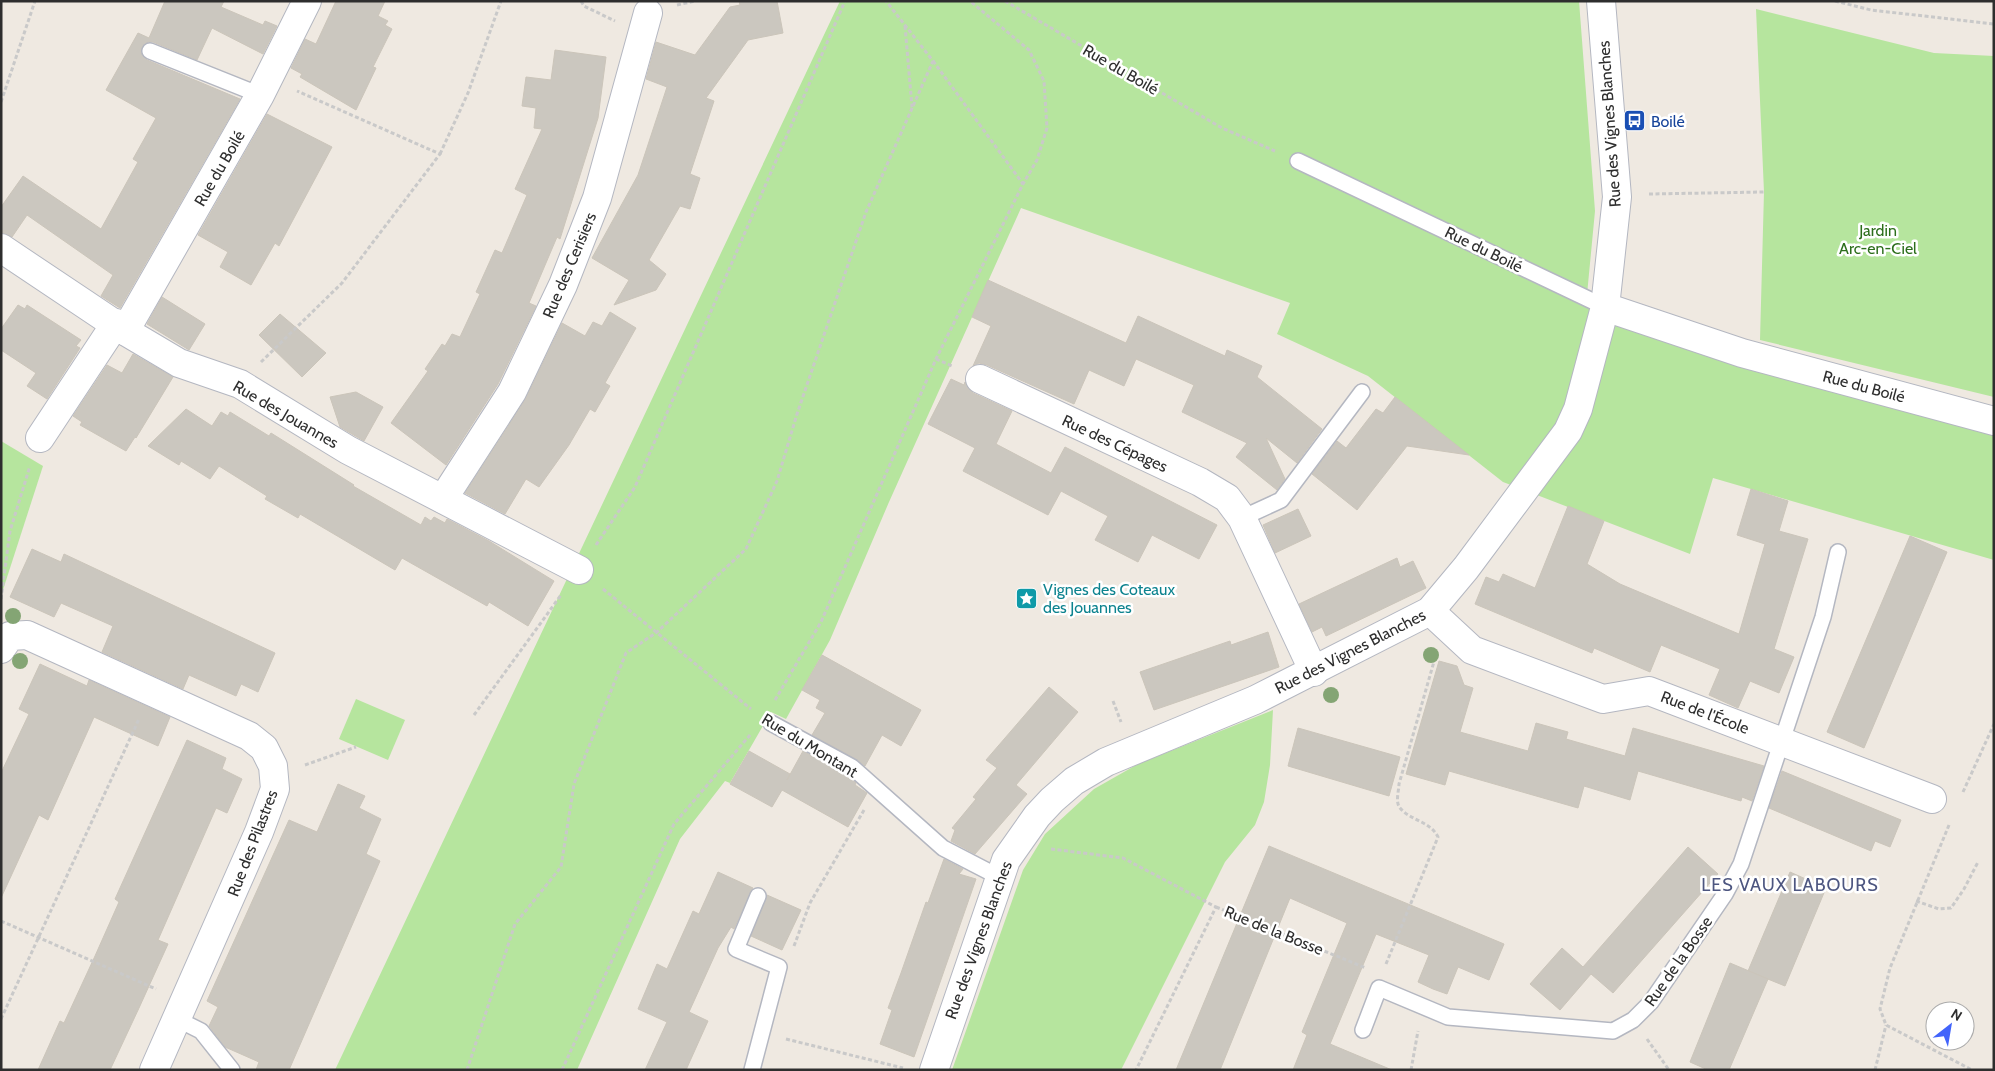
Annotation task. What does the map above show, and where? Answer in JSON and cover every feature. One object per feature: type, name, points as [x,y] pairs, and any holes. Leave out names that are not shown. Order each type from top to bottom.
[{"type":"street","name":"Rue du Boilé","points":[[40,438],[121,327],[264,87],[307,1]]},
{"type":"street","name":"Rue des Vignes Blanches","points":[[934,1070],[998,877],[1006,860],[1037,816],[1074,781],[1106,762],[1202,723],[1314,672],[1430,611],[1472,560],[1568,431],[1578,409],[1604,306],[1617,197],[1601,1]]},
{"type":"street","name":"Rue des Cerisiers","points":[[444,499],[512,392],[563,285],[597,198],[645,24]]},
{"type":"street","name":"Rue des Jouannes","points":[[1,248],[179,363],[240,384],[348,450],[579,570]]},
{"type":"street","name":"Rue du Boilé","points":[[1604,306],[1742,353],[1994,421]]},
{"type":"street","name":"Rue des Cépages","points":[[980,379],[1200,482],[1227,498],[1242,518],[1314,672]]},
{"type":"street","name":"Rue de l'École","points":[[1430,611],[1472,650],[1603,699],[1649,690],[1932,799]]},
{"type":"street","name":"Rue des Pilastres","points":[[1,649],[10,636],[27,635],[249,736],[264,748],[273,766],[276,789],[154,1070]]},
{"type":"lane","points":[[150,51],[264,87]]},
{"type":"lane","name":"Rue du Boilé","points":[[1298,161],[1604,306]]},
{"type":"lane","points":[[1242,518],[1281,500],[1362,392]]},
{"type":"lane","name":"Rue de la Bosse","points":[[1379,988],[1448,1017],[1613,1032],[1633,1020],[1651,1002],[1725,894],[1741,864],[1823,618],[1838,552]]},
{"type":"lane","name":"Rue du Montant","points":[[768,721],[852,767],[943,848],[998,877]]},
{"type":"lane","points":[[752,1070],[779,967],[736,949],[758,896]]},
{"type":"lane","points":[[1363,1030],[1379,988]]},
{"type":"lane","points":[[181,1011],[201,1031],[232,1070]]},
{"type":"path","points":[[1,102],[35,1]]},
{"type":"path","points":[[258,366],[342,283],[440,154],[468,93],[501,1]]},
{"type":"path","points":[[581,1],[584,6],[645,24]]},
{"type":"path","points":[[474,715],[579,570],[635,487],[846,1]]},
{"type":"path","points":[[886,1],[933,61],[1023,184]]},
{"type":"path","points":[[562,1070],[674,824],[768,721],[821,622],[936,359],[1023,184],[1037,160],[1047,128],[1044,81],[1030,50],[970,1]]},
{"type":"path","name":"Rue du Boilé","points":[[1005,1],[1222,128],[1298,161]]},
{"type":"path","points":[[1835,1],[1870,10],[1994,24]]},
{"type":"path","points":[[905,25],[912,107]]},
{"type":"path","points":[[467,1070],[515,924],[561,867],[574,784],[626,653],[656,632],[746,549],[777,481],[797,414],[866,212],[933,61]]},
{"type":"path","points":[[264,87],[440,154]]},
{"type":"path","points":[[1640,194],[1764,192]]},
{"type":"path","points":[[1,599],[3,570],[10,531],[40,438]]},
{"type":"path","name":"Rue du Montant","points":[[579,570],[768,721]]},
{"type":"path","points":[[1379,988],[1382,974],[1438,837],[1434,829],[1400,807],[1398,801],[1400,784],[1437,650]]},
{"type":"path","points":[[1,1019],[151,692]]},
{"type":"path","points":[[1962,796],[1994,724]]},
{"type":"path","points":[[302,766],[356,747]]},
{"type":"path","points":[[779,967],[790,955],[810,903],[877,788]]},
{"type":"path","points":[[1876,1070],[1886,1025],[1880,1009],[1890,968],[1953,817]]},
{"type":"path","name":"Rue de la Bosse","points":[[1047,848],[1123,858],[1216,907],[1359,965]]},
{"type":"path","points":[[1916,902],[1939,909],[1951,908],[1964,889],[1978,862]]},
{"type":"path","points":[[1136,1070],[1216,907]]},
{"type":"path","points":[[1,921],[38,937],[181,1011]]},
{"type":"path","points":[[1411,1070],[1423,1008]]},
{"type":"path","points":[[1633,1020],[1669,1070]]},
{"type":"path","points":[[1886,1025],[1972,1070]]},
{"type":"path","points":[[761,1033],[910,1070]]},
{"type":"green space","points":[[840,1],[1579,1],[1595,211],[1586,305],[1994,432],[1994,560],[1713,478],[1690,554],[1503,482],[1368,376],[1277,334],[1290,303],[1021,208],[889,502],[830,640],[786,719],[771,712],[730,783],[725,781],[680,839],[577,1070],[335,1070]]},
{"type":"green space","name":"Jardin Arc-en-Ciel","points":[[1756,9],[1934,53],[1994,56],[1994,397],[1760,340],[1764,192]]},
{"type":"green space","points":[[1,441],[43,466],[1,596]]},
{"type":"green space","points":[[356,699],[405,720],[388,760],[339,739]]},
{"type":"green space","points":[[1273,710],[1270,765],[1264,802],[1255,825],[1225,862],[1121,1070],[952,1070],[1023,870],[1045,834],[1094,789],[1138,764]]},
{"type":"building","points":[[165,1],[224,1],[221,7],[263,25],[265,21],[277,26],[263,54],[212,28],[197,60],[153,42],[148,42],[142,47],[141,53],[147,60],[240,99],[120,308],[101,296],[113,275],[27,215],[12,237],[1,232],[1,207],[23,176],[101,229],[138,162],[133,159],[156,118],[106,90],[138,33],[149,38]]},
{"type":"building","points":[[336,1],[385,1],[378,16],[388,21],[385,25],[392,29],[373,67],[376,68],[356,110],[300,77],[302,74],[291,68],[305,39],[316,44]]},
{"type":"building","points":[[739,1],[777,1],[783,33],[748,40],[706,98],[714,101],[690,174],[700,178],[690,209],[680,206],[649,260],[666,274],[656,290],[614,305],[629,280],[592,258],[638,175],[667,87],[646,79],[656,42],[695,55],[730,7],[740,5]]},
{"type":"building","points":[[555,50],[606,57],[598,118],[560,239],[557,237],[529,303],[536,306],[498,384],[446,465],[391,423],[428,371],[425,369],[442,344],[445,346],[452,334],[460,337],[480,294],[476,292],[495,250],[502,253],[527,195],[515,189],[542,129],[534,128],[536,108],[522,106],[526,77],[551,80]]},
{"type":"building","points":[[267,114],[332,147],[279,246],[275,243],[251,285],[220,267],[228,252],[198,235]]},
{"type":"building","points":[[988,280],[1126,343],[1138,316],[1225,356],[1227,350],[1262,366],[1257,377],[1322,429],[1297,463],[1266,438],[1285,479],[1277,490],[1236,457],[1247,443],[1182,412],[1194,385],[1136,359],[1124,386],[1089,370],[1074,404],[987,365],[979,363],[973,366],[991,326],[972,317]]},
{"type":"building","points":[[162,297],[205,324],[189,350],[147,324]]},
{"type":"building","points":[[18,305],[25,309],[27,305],[81,340],[76,346],[80,348],[47,399],[27,386],[36,373],[1,350],[1,329]]},
{"type":"building","points":[[610,312],[636,328],[605,383],[610,386],[595,412],[590,409],[569,445],[539,487],[526,479],[505,514],[465,493],[525,400],[562,323],[585,336],[593,322],[602,326]]},
{"type":"building","points":[[280,314],[326,353],[302,377],[259,335]]},
{"type":"building","points":[[133,354],[173,377],[126,451],[80,425],[82,422],[73,416],[107,365],[122,373]]},
{"type":"building","points":[[951,379],[964,385],[965,382],[973,393],[1012,411],[996,444],[1051,473],[1065,447],[1217,525],[1199,559],[1152,535],[1138,562],[1095,540],[1108,516],[1061,491],[1048,515],[963,471],[975,448],[928,424]]},
{"type":"building","points":[[356,392],[383,407],[364,441],[340,427],[330,397]]},
{"type":"building","points":[[1395,397],[1469,455],[1407,446],[1357,510],[1312,474],[1337,441],[1346,448],[1376,409],[1383,413]]},
{"type":"building","points":[[186,409],[212,426],[221,412],[228,416],[230,412],[269,436],[271,433],[353,486],[421,525],[425,517],[431,521],[434,517],[445,523],[447,519],[489,541],[554,581],[528,626],[489,602],[487,606],[402,558],[395,570],[300,514],[298,518],[265,499],[267,496],[219,466],[210,479],[181,461],[179,465],[148,446]]},
{"type":"building","points":[[1751,489],[1788,501],[1779,531],[1808,539],[1774,649],[1794,657],[1779,693],[1750,681],[1738,708],[1709,695],[1720,669],[1661,645],[1650,672],[1594,648],[1592,653],[1475,604],[1486,577],[1499,582],[1503,574],[1535,588],[1568,506],[1604,521],[1587,564],[1620,584],[1739,634],[1765,544],[1737,535]]},
{"type":"building","points":[[1298,509],[1311,536],[1275,553],[1263,525]]},
{"type":"building","points":[[1910,536],[1947,552],[1864,748],[1827,732]]},
{"type":"building","points":[[32,549],[61,562],[64,554],[275,653],[258,692],[241,684],[236,696],[189,675],[183,689],[102,652],[113,626],[61,603],[54,617],[10,597]]},
{"type":"building","points":[[1397,558],[1400,567],[1413,561],[1426,588],[1326,636],[1322,627],[1312,632],[1299,604]]},
{"type":"building","points":[[1268,632],[1279,667],[1154,710],[1140,672],[1230,641],[1231,645]]},
{"type":"building","points":[[822,655],[921,710],[901,746],[882,735],[865,766],[812,735],[825,713],[816,708],[820,700],[802,690]]},
{"type":"building","points":[[1439,661],[1457,666],[1464,685],[1473,688],[1460,732],[1528,751],[1536,723],[1568,732],[1566,739],[1625,756],[1633,728],[1764,766],[1752,801],[1742,797],[1741,801],[1638,771],[1630,800],[1584,786],[1578,808],[1449,771],[1445,785],[1406,774]]},
{"type":"building","points":[[40,664],[87,686],[89,680],[170,717],[158,746],[94,717],[48,820],[39,815],[1,898],[1,773],[29,714],[19,709]]},
{"type":"building","points":[[1049,687],[1078,712],[1016,785],[1027,794],[975,854],[951,841],[955,830],[952,828],[976,799],[973,797],[997,768],[986,760]]},
{"type":"building","points":[[1298,728],[1400,757],[1389,796],[1288,766]]},
{"type":"building","points":[[187,740],[226,758],[222,769],[242,779],[227,813],[216,808],[158,940],[168,944],[110,1070],[38,1070],[60,1021],[64,1023],[95,956],[119,902],[115,899]]},
{"type":"building","points":[[749,751],[790,774],[787,780],[803,751],[847,775],[856,783],[855,785],[867,793],[848,827],[782,790],[772,807],[730,784]]},
{"type":"building","points":[[1782,771],[1901,820],[1890,847],[1875,841],[1871,851],[1769,808]]},
{"type":"building","points":[[338,784],[365,796],[359,808],[381,819],[366,854],[380,861],[289,1070],[256,1070],[259,1062],[225,1047],[209,1026],[218,1007],[207,1001],[289,820],[317,832]]},
{"type":"building","points":[[1269,846],[1504,944],[1489,980],[1458,967],[1447,994],[1433,989],[1418,982],[1429,955],[1376,934],[1330,1044],[1392,1070],[1293,1070],[1307,1035],[1302,1032],[1347,923],[1290,898],[1220,1070],[1176,1070]]},
{"type":"building","points":[[1688,847],[1718,874],[1613,993],[1591,974],[1560,1010],[1530,984],[1562,948],[1583,967]]},
{"type":"building","points":[[944,859],[963,869],[959,874],[976,879],[914,1057],[880,1044],[892,1010],[888,1008],[926,902],[928,903]]},
{"type":"building","points":[[718,872],[753,888],[734,929],[731,927],[718,948],[689,1012],[708,1021],[686,1070],[645,1070],[667,1022],[638,1009],[657,964],[667,969],[693,911],[699,914]]},
{"type":"building","points":[[1790,872],[1826,888],[1785,986],[1748,971]]},
{"type":"building","points":[[767,895],[801,910],[782,950],[751,936]]},
{"type":"building","points":[[1730,963],[1768,979],[1729,1070],[1708,1070],[1690,1062]]},
{"type":"place","name":"Boilé","points":[[1635,121]]},
{"type":"place","name":"Vignes des Coteaux des Jouannes","points":[[1027,598]]},
{"type":"district","name":"LES VAUX LABOURS","points":[[1790,885]]}]
